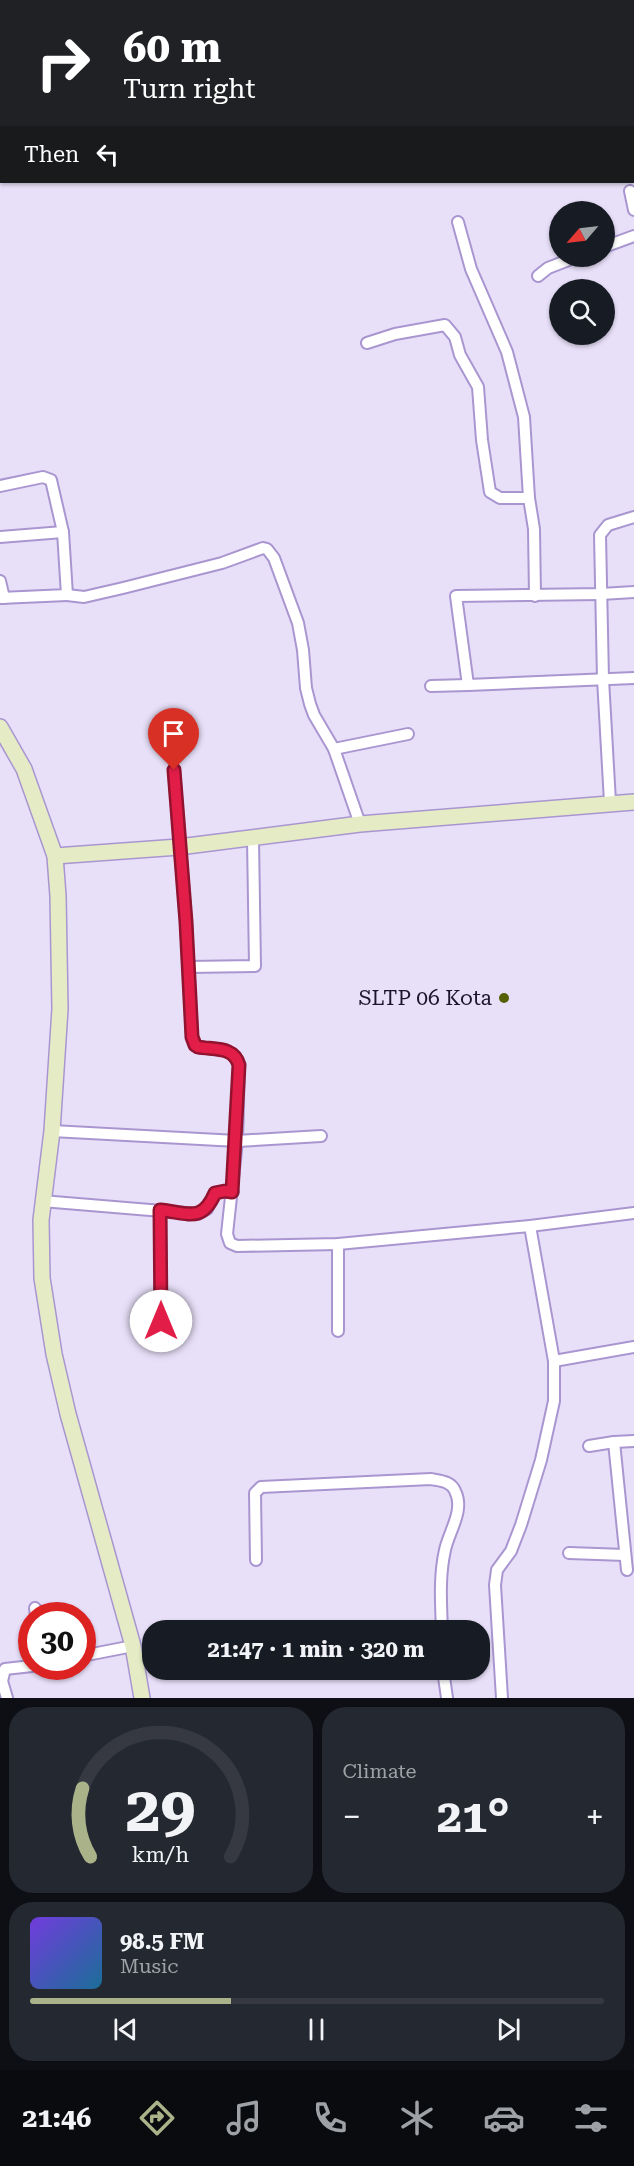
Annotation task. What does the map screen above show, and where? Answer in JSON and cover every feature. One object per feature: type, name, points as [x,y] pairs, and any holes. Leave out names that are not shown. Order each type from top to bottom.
[{"type":"street","points":[[630,191],[634,210]]},
{"type":"street","points":[[458,222],[471,269],[507,352],[524,417],[529,498],[534,529],[535,596]]},
{"type":"street","points":[[615,243],[634,236]]},
{"type":"street","points":[[538,276],[551,267]]},
{"type":"street","points":[[367,343],[395,334],[445,325],[455,338],[460,354],[478,387],[482,440],[490,492],[500,498],[529,498]]},
{"type":"street","points":[[0,486],[43,477],[49,478],[53,483],[63,532],[68,595]]},
{"type":"street","points":[[610,802],[603,679],[600,535],[608,525],[634,517]]},
{"type":"street","points":[[0,537],[63,532]]},
{"type":"street","points":[[0,581],[2,598],[68,595],[84,597],[222,563],[263,548],[267,549],[274,558],[298,623],[310,704],[334,749],[360,824]]},
{"type":"street","points":[[468,686],[456,597],[634,592]]},
{"type":"street","points":[[431,686],[634,678]]},
{"type":"street","points":[[0,727],[24,769],[55,856],[60,1009],[52,1131],[42,1201],[42,1278],[54,1354],[68,1414],[133,1646],[142,1698]]},
{"type":"street","points":[[334,749],[408,734]]},
{"type":"street","points":[[174,770],[192,1037],[195,1045],[230,1051],[238,1058],[239,1065],[237,1141],[227,1234],[230,1243],[235,1246],[338,1244],[530,1226],[634,1213]]},
{"type":"street","points":[[55,856],[179,847],[360,824],[610,802],[634,802]]},
{"type":"street","points":[[188,967],[255,966],[253,839]]},
{"type":"street","points":[[52,1131],[237,1141],[321,1136]]},
{"type":"street","points":[[42,1201],[198,1214],[207,1209],[215,1193],[232,1192]]},
{"type":"street","points":[[160,1210],[161,1343]]},
{"type":"street","points":[[502,1698],[495,1585],[497,1570],[511,1551],[541,1460],[554,1401],[554,1361],[530,1226]]},
{"type":"street","points":[[338,1244],[338,1331]]},
{"type":"street","points":[[554,1361],[634,1347]]},
{"type":"street","points":[[590,1446],[634,1441]]},
{"type":"street","points":[[614,1442],[627,1570]]},
{"type":"street","points":[[256,1560],[255,1492],[259,1488],[431,1479],[448,1483],[455,1490],[457,1509],[456,1521],[445,1550],[441,1585],[442,1620]]},
{"type":"street","points":[[569,1553],[625,1555]]},
{"type":"street","points":[[96,1653],[133,1646]]},
{"type":"street","points":[[7,1698],[3,1686],[2,1669],[18,1667]]},
{"type":"street","points":[[444,1680],[447,1698]]},
{"type":"place","name":"SLTP 06 Kota","points":[[504,998]]},
{"type":"route","points":[[161,1321],[160,1210],[198,1214],[207,1209],[215,1193],[232,1192],[237,1141],[239,1065],[238,1058],[230,1051],[198,1047],[192,1037],[174,770]]}]
